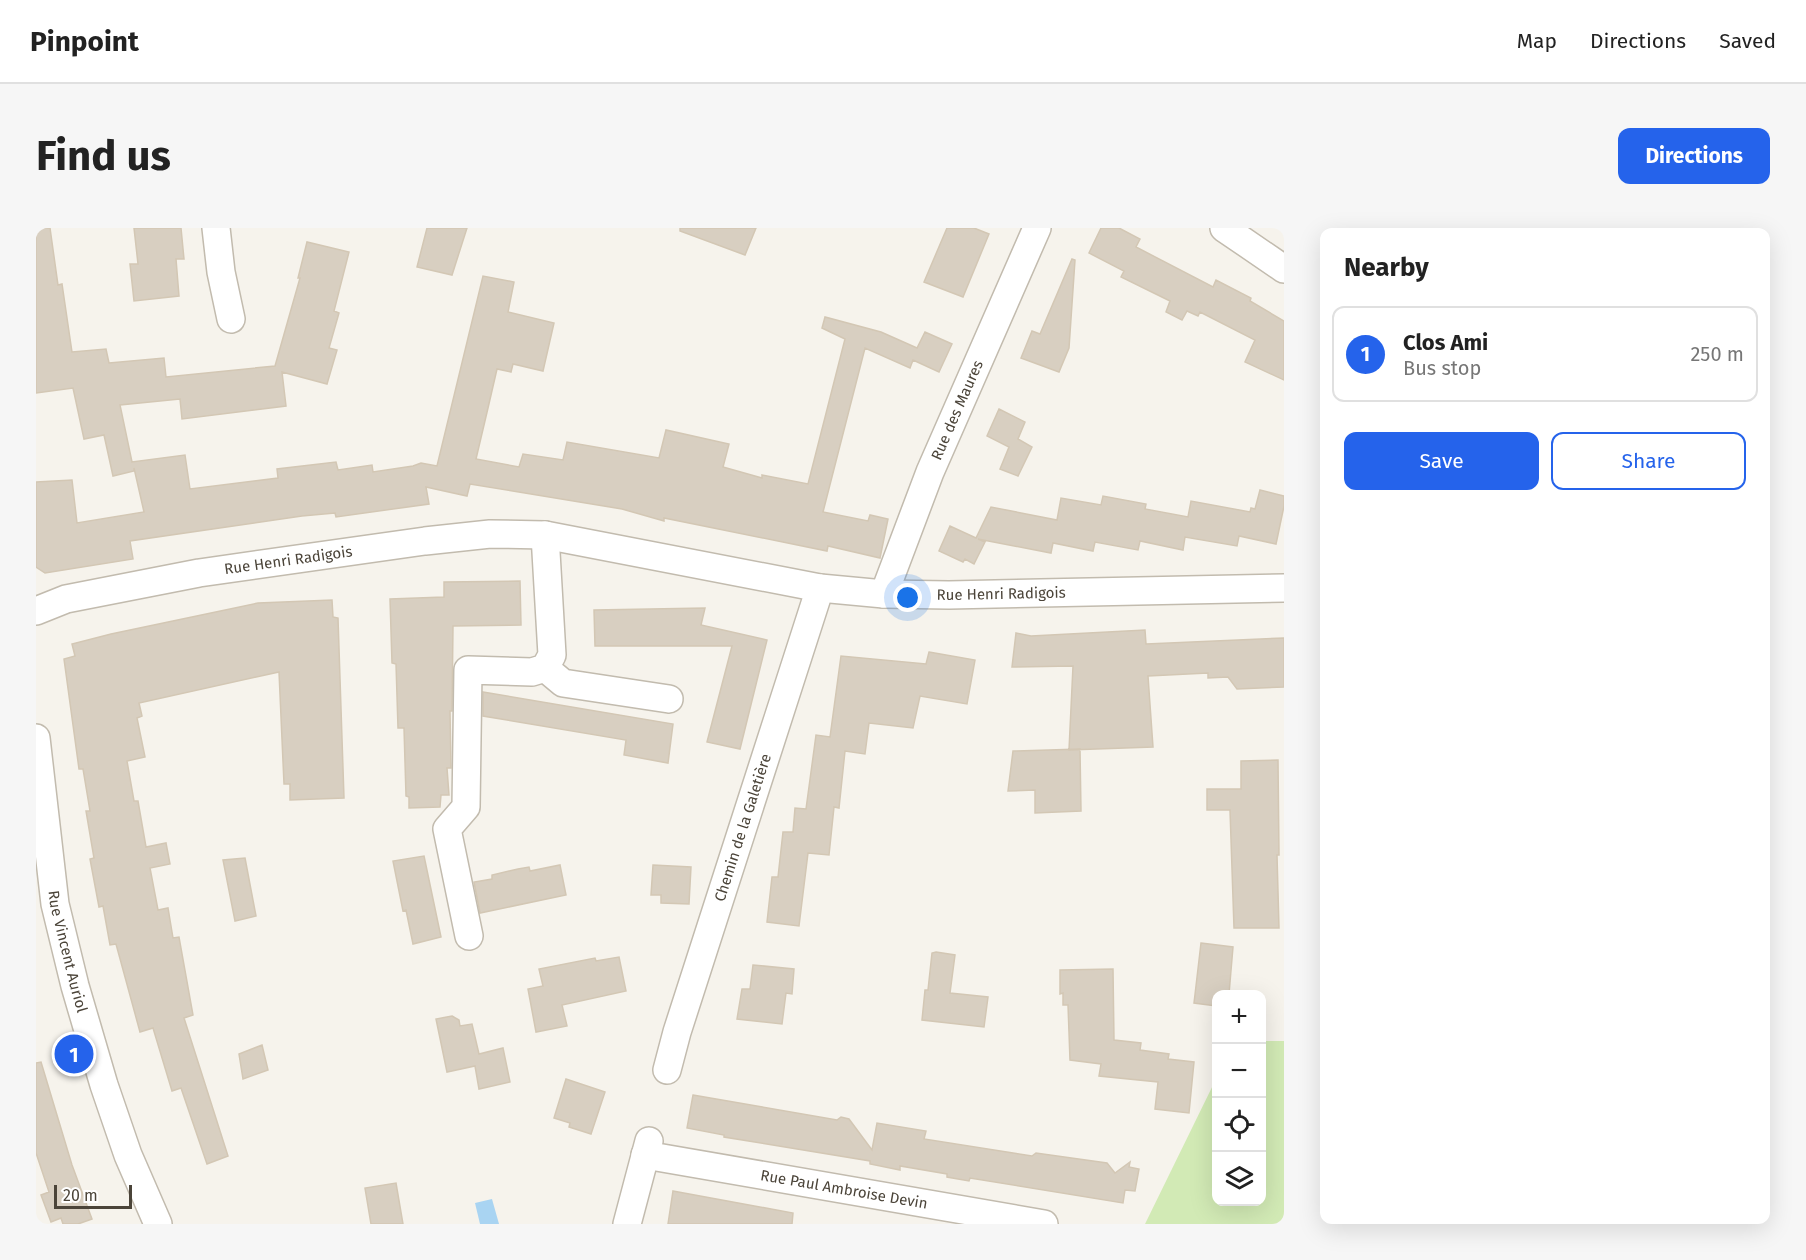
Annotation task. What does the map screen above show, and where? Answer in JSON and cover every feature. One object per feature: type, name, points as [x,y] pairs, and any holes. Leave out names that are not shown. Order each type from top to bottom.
[{"type":"street","points":[[216,228],[221,272],[231,319]]},
{"type":"street","name":"Rue des Maures","points":[[884,594],[930,472],[1036,228]]},
{"type":"street","points":[[1224,228],[1284,269]]},
{"type":"street","name":"Rue Henri Radigois","points":[[36,611],[66,600],[199,573],[490,534],[545,535],[820,588],[884,594],[961,595],[1284,588]]},
{"type":"street","points":[[469,936],[447,829],[466,807],[468,670],[532,672],[545,668],[552,654],[545,535]]},
{"type":"street","name":"Chemin de la Galetière","points":[[667,1070],[680,1021],[820,588]]},
{"type":"street","points":[[545,668],[563,682],[669,699]]},
{"type":"street","name":"Rue Vincent Auriol","points":[[36,738],[46,902],[128,1155],[158,1224]]},
{"type":"street","name":"Rue Paul Ambroise Devin","points":[[627,1224],[647,1148],[940,1215],[1044,1224]]},
{"type":"green space","points":[[1266,1041],[1284,1041],[1284,1224],[1145,1224],[1212,1087],[1212,1206],[1266,1206]]},
{"type":"water","points":[[492,1199],[499,1224],[480,1224],[475,1203]]},
{"type":"building","points":[[36,228],[50,228],[58,285],[62,284],[72,352],[106,349],[109,363],[164,358],[166,377],[275,366],[300,278],[298,278],[307,242],[349,252],[334,311],[339,313],[329,348],[337,350],[327,384],[282,372],[286,406],[182,419],[180,399],[120,405],[132,462],[185,455],[190,489],[278,478],[277,469],[336,462],[338,470],[372,465],[373,472],[421,463],[437,466],[483,276],[514,282],[508,312],[554,323],[543,371],[513,364],[511,372],[497,369],[476,459],[519,467],[523,454],[563,460],[567,442],[659,458],[666,430],[729,444],[723,467],[762,478],[762,475],[808,484],[845,339],[822,328],[825,317],[881,332],[917,348],[925,332],[952,344],[939,372],[913,360],[910,368],[865,348],[823,512],[868,521],[870,515],[888,519],[880,558],[828,546],[827,551],[664,518],[664,521],[622,509],[470,484],[467,496],[426,487],[429,504],[336,517],[335,513],[302,516],[130,541],[133,559],[45,573],[36,567],[36,482],[72,480],[77,523],[144,512],[134,468],[134,471],[113,476],[104,435],[84,439],[73,388],[36,393]]},
{"type":"building","points":[[134,228],[181,228],[184,259],[176,259],[179,296],[134,301],[130,264],[138,264]]},
{"type":"building","points":[[427,228],[467,228],[452,275],[417,267]]},
{"type":"building","points":[[680,228],[756,228],[745,255],[680,231]]},
{"type":"building","points":[[947,228],[974,228],[989,234],[963,297],[924,282]]},
{"type":"building","points":[[1101,228],[1119,228],[1140,239],[1136,247],[1213,287],[1216,280],[1251,298],[1250,301],[1284,321],[1284,380],[1245,362],[1255,340],[1200,312],[1198,316],[1187,311],[1182,320],[1166,312],[1170,301],[1121,277],[1124,271],[1089,253]]},
{"type":"building","points":[[1072,259],[1075,260],[1069,348],[1059,372],[1021,358],[1032,331],[1040,334]]},
{"type":"building","points":[[999,409],[1025,422],[1018,439],[1032,447],[1018,476],[1000,469],[1009,447],[987,436]]},
{"type":"building","points":[[1260,490],[1284,496],[1276,544],[1239,536],[1237,546],[1185,537],[1183,550],[1140,541],[1138,550],[1095,542],[1093,551],[1053,543],[1051,553],[978,539],[985,542],[974,564],[965,559],[963,562],[939,551],[950,526],[976,538],[991,507],[1057,520],[1061,498],[1101,505],[1103,496],[1146,504],[1145,509],[1188,517],[1191,501],[1250,512],[1251,508],[1255,509]]},
{"type":"building","points":[[520,581],[521,625],[453,626],[452,711],[450,711],[451,768],[447,768],[449,795],[441,795],[440,807],[409,808],[409,797],[406,796],[404,728],[398,728],[396,664],[392,663],[390,599],[444,597],[444,582]]},
{"type":"building","points":[[332,600],[333,617],[338,618],[344,798],[290,800],[290,784],[284,784],[279,672],[139,703],[142,716],[137,718],[145,757],[127,761],[134,801],[138,801],[146,847],[166,843],[170,864],[150,868],[158,910],[168,908],[173,938],[179,937],[193,1015],[184,1018],[228,1156],[207,1164],[181,1088],[172,1091],[153,1028],[140,1032],[116,944],[110,945],[103,906],[99,907],[90,859],[94,858],[86,811],[90,811],[83,769],[79,769],[64,659],[75,656],[72,644],[111,634],[258,603]]},
{"type":"building","points":[[705,608],[701,625],[767,640],[740,749],[707,742],[732,646],[595,646],[594,610]]},
{"type":"building","points":[[1145,630],[1146,644],[1284,638],[1284,687],[1237,689],[1228,677],[1208,678],[1208,673],[1148,676],[1153,747],[1069,750],[1073,666],[1012,667],[1016,633],[1031,636]]},
{"type":"building","points":[[929,652],[975,660],[967,704],[920,696],[913,728],[869,723],[865,754],[845,751],[839,808],[834,807],[829,855],[808,853],[799,926],[767,922],[772,877],[778,877],[783,832],[793,832],[795,808],[806,809],[816,735],[830,737],[841,656],[926,664]]},
{"type":"building","points":[[483,692],[673,724],[668,763],[624,755],[626,740],[483,716]]},
{"type":"building","points":[[1080,749],[1081,811],[1035,813],[1035,790],[1008,791],[1013,751]]},
{"type":"building","points":[[1278,760],[1279,928],[1234,928],[1230,810],[1207,810],[1207,789],[1241,789],[1241,761]]},
{"type":"building","points":[[424,856],[441,937],[413,944],[406,910],[403,911],[393,861]]},
{"type":"building","points":[[245,858],[256,916],[235,921],[223,860]]},
{"type":"building","points":[[560,865],[566,895],[480,913],[474,882],[492,879],[492,875],[518,869],[529,867],[530,871]]},
{"type":"building","points":[[653,865],[691,867],[689,904],[661,903],[661,895],[651,895]]},
{"type":"building","points":[[1201,943],[1233,947],[1229,990],[1212,990],[1212,1005],[1194,1003]]},
{"type":"building","points":[[932,953],[955,955],[950,993],[988,997],[984,1027],[922,1020]]},
{"type":"building","points":[[619,957],[626,991],[562,1005],[567,1026],[536,1032],[528,989],[543,986],[539,969],[595,958],[596,961]]},
{"type":"building","points":[[753,965],[794,969],[792,994],[786,993],[782,1024],[737,1019],[742,989],[750,989]]},
{"type":"building","points":[[1113,969],[1114,1040],[1141,1043],[1140,1050],[1169,1054],[1168,1059],[1194,1062],[1189,1113],[1155,1109],[1158,1082],[1099,1076],[1101,1064],[1070,1060],[1068,1005],[1063,1005],[1063,993],[1060,994],[1060,970]]},
{"type":"building","points":[[452,1016],[459,1020],[460,1026],[472,1024],[479,1054],[503,1048],[510,1082],[479,1089],[475,1066],[447,1072],[436,1019]]},
{"type":"building","points":[[262,1045],[268,1070],[243,1079],[239,1054]]},
{"type":"building","points":[[41,1062],[72,1165],[92,1219],[78,1224],[63,1224],[61,1218],[51,1222],[41,1195],[49,1192],[36,1153],[36,1063]]},
{"type":"building","points":[[566,1079],[605,1092],[591,1134],[569,1127],[570,1123],[554,1118]]},
{"type":"building","points":[[693,1095],[837,1120],[841,1117],[849,1119],[872,1150],[877,1123],[926,1131],[924,1139],[1032,1156],[1036,1153],[1107,1163],[1115,1173],[1130,1162],[1129,1167],[1139,1169],[1135,1191],[1125,1190],[1123,1203],[970,1178],[969,1181],[947,1177],[947,1174],[900,1166],[900,1170],[870,1164],[870,1161],[724,1137],[724,1135],[687,1128]]},
{"type":"building","points":[[396,1183],[403,1224],[371,1224],[365,1188]]},
{"type":"building","points":[[673,1191],[793,1213],[792,1224],[668,1224]]},
{"type":"place","name":"Clos Ami","points":[[74,1054]]}]
